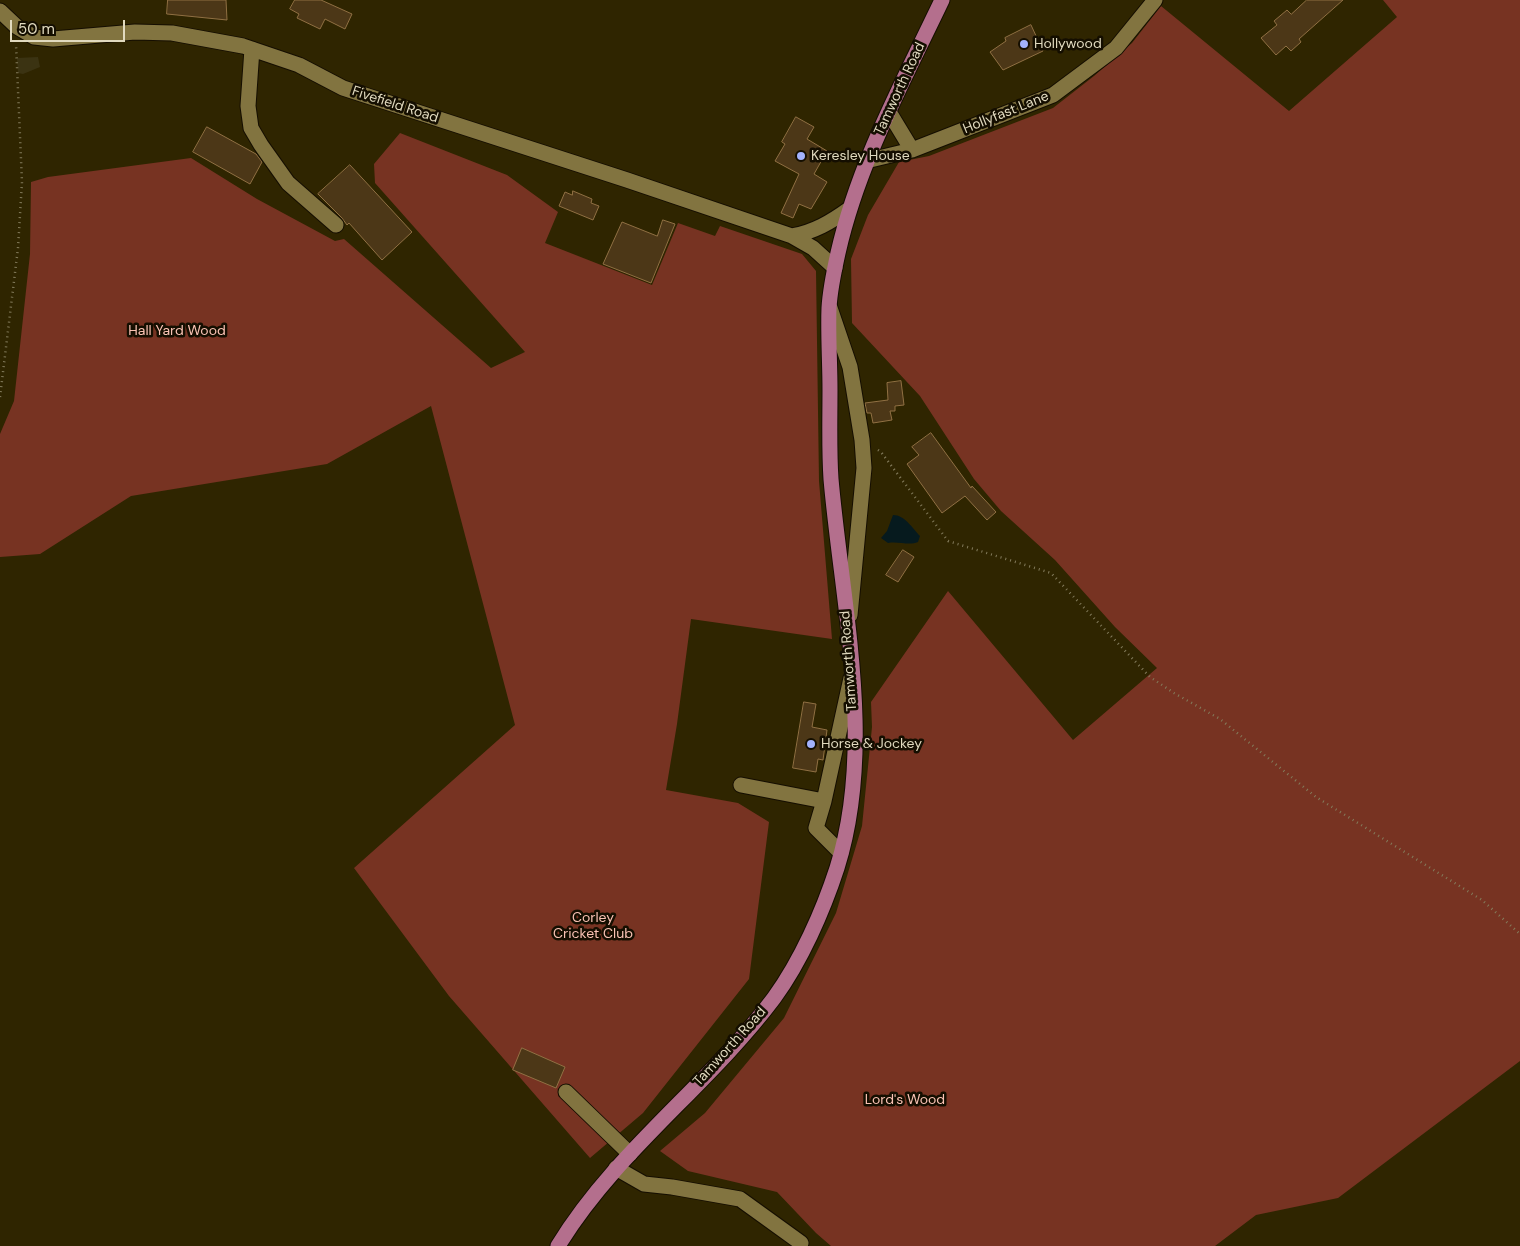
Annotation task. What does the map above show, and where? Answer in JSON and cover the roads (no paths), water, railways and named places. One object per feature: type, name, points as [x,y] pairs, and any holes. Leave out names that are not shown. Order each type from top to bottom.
[{"type":"main road","name":"Tamworth Road","points":[[558,1246],[584,1207],[616,1168],[728,1051],[776,996],[824,904],[841,853],[850,812],[855,750],[852,675],[831,476],[829,306],[835,268],[849,209],[866,161],[942,0]]},
{"type":"street","name":"Hollyfast Lane","points":[[866,161],[912,150],[1053,96],[1116,48],[1155,0]]},
{"type":"street","name":"Fivefield Road","points":[[0,11],[17,27],[34,37],[53,39],[135,32],[172,33],[243,46],[299,65],[343,88],[627,180],[792,236],[813,248],[835,268]]},
{"type":"street","points":[[252,49],[248,106],[251,128],[288,183],[336,225]]},
{"type":"street","points":[[889,112],[912,150]]},
{"type":"street","points":[[792,236],[817,229],[849,209]]},
{"type":"street","points":[[829,306],[850,367],[862,440],[864,468],[848,636]]},
{"type":"street","points":[[841,853],[816,828],[824,801],[852,675]]},
{"type":"street","points":[[742,785],[824,801]]},
{"type":"street","points":[[566,1092],[630,1154]]},
{"type":"street","points":[[616,1168],[644,1184],[740,1198],[801,1243]]},
{"type":"water","points":[[893,515],[901,517],[911,526],[920,536],[918,542],[911,544],[888,543],[881,538],[887,531]]},
{"type":"place","name":"Hollywood","points":[[1024,44]]},
{"type":"place","name":"Keresley House","points":[[801,156]]},
{"type":"place","name":"Horse & Jockey","points":[[811,744]]},
{"type":"park label","name":"Hall Yard Wood","points":[[177,331]]},
{"type":"park label","name":"Corley Cricket Club","points":[[593,926]]},
{"type":"park label","name":"Lord's Wood","points":[[905,1100]]}]
